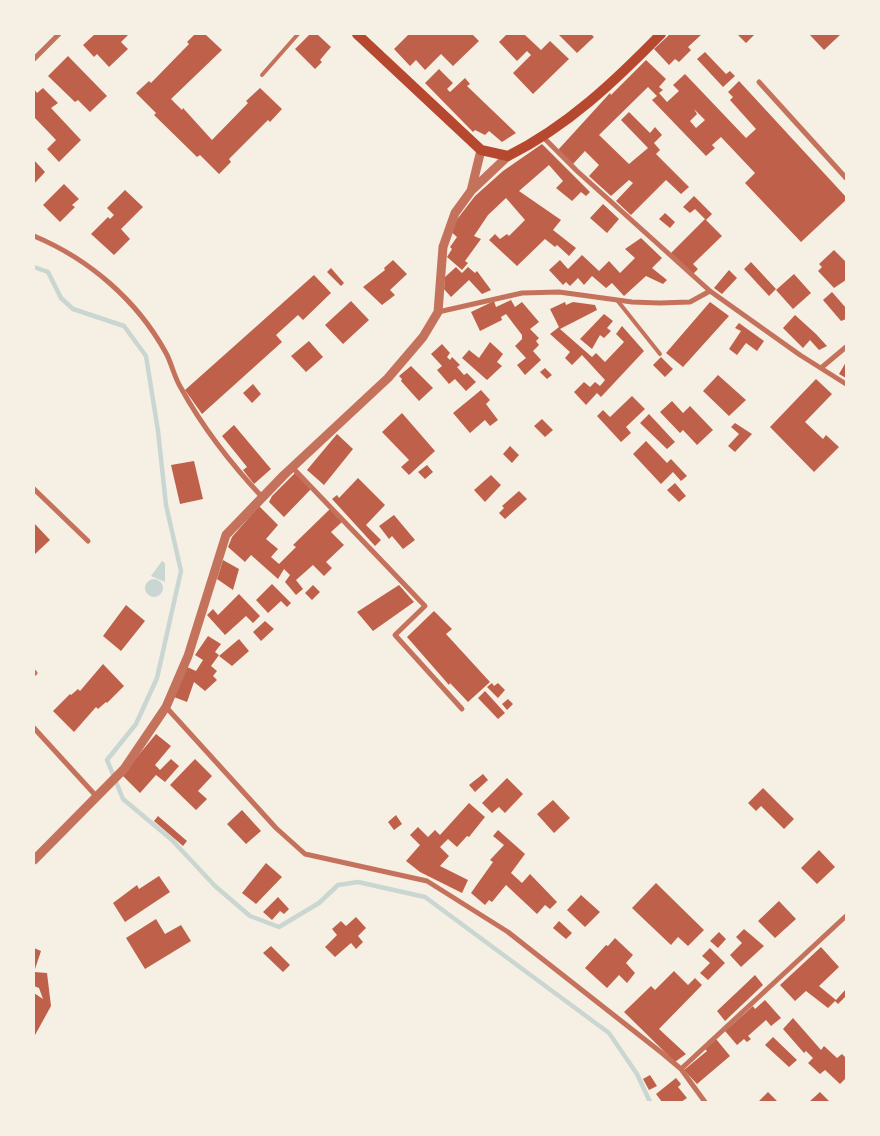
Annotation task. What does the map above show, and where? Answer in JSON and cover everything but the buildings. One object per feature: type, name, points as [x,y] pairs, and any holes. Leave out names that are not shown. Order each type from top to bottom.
[{"type":"main road","points":[[357,34],[481,150],[508,156],[543,137],[604,90],[661,34]]},
{"type":"street","points":[[34,60],[58,34]]},
{"type":"street","points":[[759,82],[846,178]]},
{"type":"street","points":[[543,137],[577,171],[710,291],[846,384]]},
{"type":"street","points":[[471,191],[481,150]]},
{"type":"street","points":[[34,860],[124,769],[166,707],[188,656],[226,535],[292,467],[388,378],[423,336],[438,312],[443,247],[455,213],[471,191],[508,156]]},
{"type":"street","points":[[34,236],[69,253],[96,272],[128,300],[166,354],[180,387],[205,425],[232,464],[263,498]]},
{"type":"street","points":[[438,312],[522,292],[559,292],[617,300],[690,302],[710,291]]},
{"type":"street","points":[[821,368],[846,347]]},
{"type":"street","points":[[292,467],[425,606],[395,635],[462,709]]},
{"type":"street","points":[[34,489],[88,541]]},
{"type":"street","points":[[166,707],[276,828],[305,854],[428,881],[508,932],[681,1069],[705,1102]]},
{"type":"street","points":[[34,728],[97,797]]},
{"type":"street","points":[[681,1069],[846,916]]},
{"type":"lane","points":[[262,75],[298,34]]},
{"type":"lane","points":[[617,300],[660,354]]},
{"type":"shaded area","points":[[162,561],[165,563],[165,582],[151,576]]},
{"type":"shaded area","points":[[154,579],[160,582],[163,588],[160,594],[154,597],[148,594],[145,588],[148,582]]},
{"type":"waterway","points":[[34,267],[48,272],[61,298],[73,309],[124,326],[146,356],[158,431],[166,505],[181,571],[157,678],[136,724],[107,760],[123,799],[172,840],[215,886],[250,916],[279,927],[319,903],[338,885],[358,882],[425,897],[609,1033],[637,1074],[650,1102]]}]
